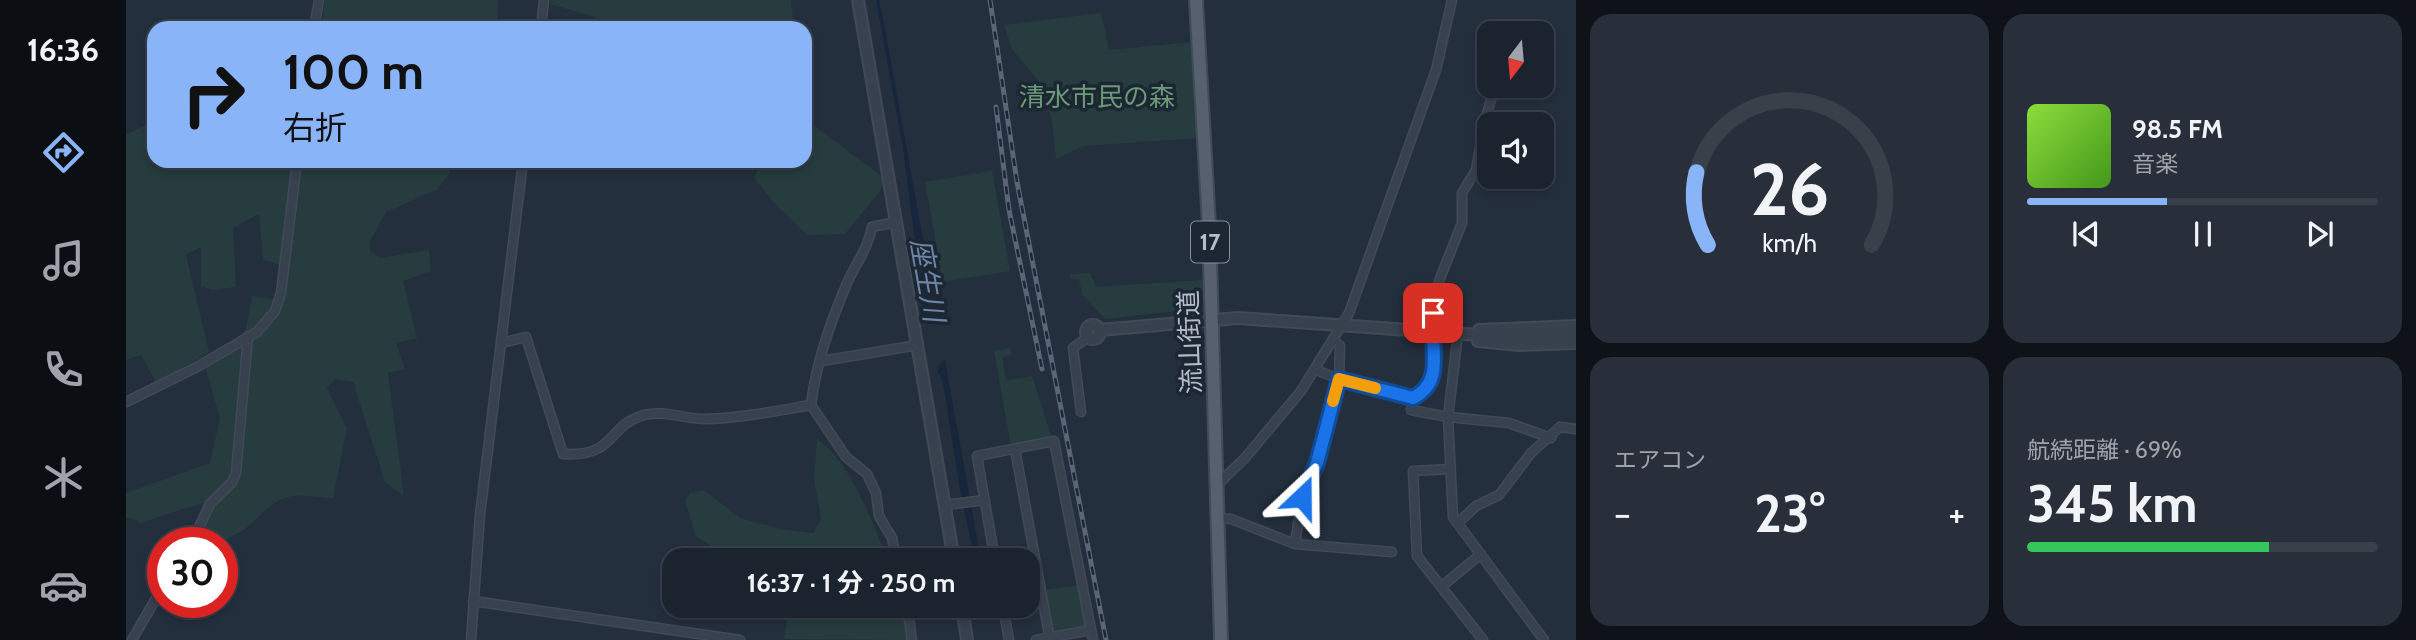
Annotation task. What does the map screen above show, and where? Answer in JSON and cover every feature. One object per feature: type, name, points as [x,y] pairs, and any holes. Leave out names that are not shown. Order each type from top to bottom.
[{"type":"main road","name":"流山街道","points":[[1196,0],[1206,166],[1221,640]]},
{"type":"street","points":[[315,21],[318,0]]},
{"type":"street","points":[[542,21],[544,0]]},
{"type":"street","points":[[858,0],[918,345],[951,504],[953,548]]},
{"type":"street","points":[[1217,485],[1259,441],[1316,370],[1343,323],[1409,150],[1436,70],[1452,0]]},
{"type":"street","points":[[1492,98],[1476,170],[1462,193],[1462,223],[1439,281],[1431,332],[1435,368],[1427,388],[1413,398],[1411,410],[1509,423],[1551,438]]},
{"type":"street","points":[[126,402],[197,367],[265,326],[281,293],[296,168]]},
{"type":"street","points":[[471,640],[480,515],[522,168]]},
{"type":"street","points":[[893,548],[879,516],[876,494],[867,474],[846,457],[811,405],[822,361],[825,335],[839,308],[848,281],[869,246],[872,227],[896,222]]},
{"type":"street","points":[[1081,412],[1073,348],[1088,337],[1086,330],[1091,325],[1100,330],[1210,319],[1343,323],[1462,334],[1576,334]]},
{"type":"street","points":[[1462,334],[1482,329],[1576,326]]},
{"type":"street","points":[[1462,334],[1495,344],[1576,343]]},
{"type":"street","points":[[1462,334],[1448,417],[1453,517],[1544,640]]},
{"type":"street","points":[[199,527],[209,504],[232,482],[236,474],[248,336]]},
{"type":"street","points":[[501,342],[526,337],[563,454],[578,455],[599,450],[625,426],[641,416],[740,417],[811,405]]},
{"type":"street","points":[[1295,544],[1302,497],[1317,463],[1339,379],[1340,346],[1333,340]]},
{"type":"street","points":[[822,361],[918,345]]},
{"type":"street","points":[[1316,370],[1339,379],[1413,398]]},
{"type":"street","points":[[1458,523],[1476,506],[1499,495],[1531,453],[1551,438],[1560,427],[1576,429]]},
{"type":"street","points":[[993,548],[981,500],[977,456],[1054,441],[1093,640]]},
{"type":"street","points":[[1015,449],[1049,639]]},
{"type":"street","points":[[1450,469],[1413,471],[1417,556],[1483,640]]},
{"type":"street","points":[[951,504],[981,500]]},
{"type":"street","points":[[1218,518],[1231,519],[1295,544],[1392,552]]},
{"type":"street","points":[[1442,586],[1481,554]]},
{"type":"street","points":[[473,601],[740,640]]},
{"type":"street","points":[[132,640],[147,614]]},
{"type":"street","points":[[909,618],[912,640]]},
{"type":"street","points":[[964,618],[967,640]]},
{"type":"street","points":[[1005,618],[1010,640]]},
{"type":"street","points":[[1037,640],[1091,630]]},
{"type":"green space","points":[[325,0],[498,0],[497,21],[322,21]]},
{"type":"green space","points":[[551,0],[791,0],[793,21],[594,21],[595,17],[550,4]]},
{"type":"green space","name":"清水市民の森","points":[[1101,13],[1109,50],[1193,42],[1199,138],[1084,146],[1056,159],[1052,121],[1042,85],[1012,49],[1004,25]]},
{"type":"green space","points":[[147,124],[147,168],[450,168],[438,189],[386,212],[370,241],[370,252],[381,258],[429,250],[431,271],[403,281],[417,338],[396,343],[405,369],[388,373],[404,496],[385,482],[353,382],[335,379],[327,388],[347,428],[333,498],[284,498],[238,533],[238,527],[204,527],[202,503],[141,523],[126,517],[126,493],[210,463],[220,418],[205,367],[243,344],[252,296],[275,299],[279,264],[263,260],[259,214],[233,228],[236,287],[212,290],[201,286],[201,247],[186,255],[209,352],[157,384],[141,355],[126,360],[126,135]]},
{"type":"green space","points":[[812,124],[884,178],[880,191],[845,234],[807,235],[776,205],[754,178],[759,168],[812,168]]},
{"type":"green space","points":[[992,171],[1010,271],[943,282],[925,182]]},
{"type":"green space","points":[[1090,273],[1096,287],[1203,280],[1203,304],[1196,309],[1105,319],[1082,294],[1079,279],[1071,279],[1070,274]]},
{"type":"green space","points":[[1010,348],[1012,355],[1002,357],[1006,380],[1032,376],[1052,438],[1011,446],[994,351]]},
{"type":"green space","points":[[817,439],[829,449],[850,477],[883,548],[715,548],[696,536],[685,501],[690,493],[704,490],[740,518],[779,529],[813,533],[821,519],[814,478]]},
{"type":"green space","points":[[1080,585],[1087,623],[1083,628],[1054,633],[1043,590]]},
{"type":"green space","points":[[787,618],[905,618],[908,640],[784,639]]},
{"type":"water","name":"座生川","points":[[876,0],[879,0],[886,34],[979,548],[972,548],[960,491],[944,388],[940,374],[937,373],[939,367],[926,277],[914,234],[903,148]]},
{"type":"pier","points":[[927,318],[942,323],[948,356],[935,369]]},
{"type":"railway","points":[[990,0],[1017,182],[1106,640]]},
{"type":"railway","points":[[996,107],[1009,210],[1042,369]]},
{"type":"slow traffic","points":[[1333,401],[1339,379],[1375,388]]},
{"type":"route","points":[[1302,497],[1317,463],[1339,379],[1413,398],[1427,388],[1435,368],[1433,332],[1429,332],[1433,313]]}]
